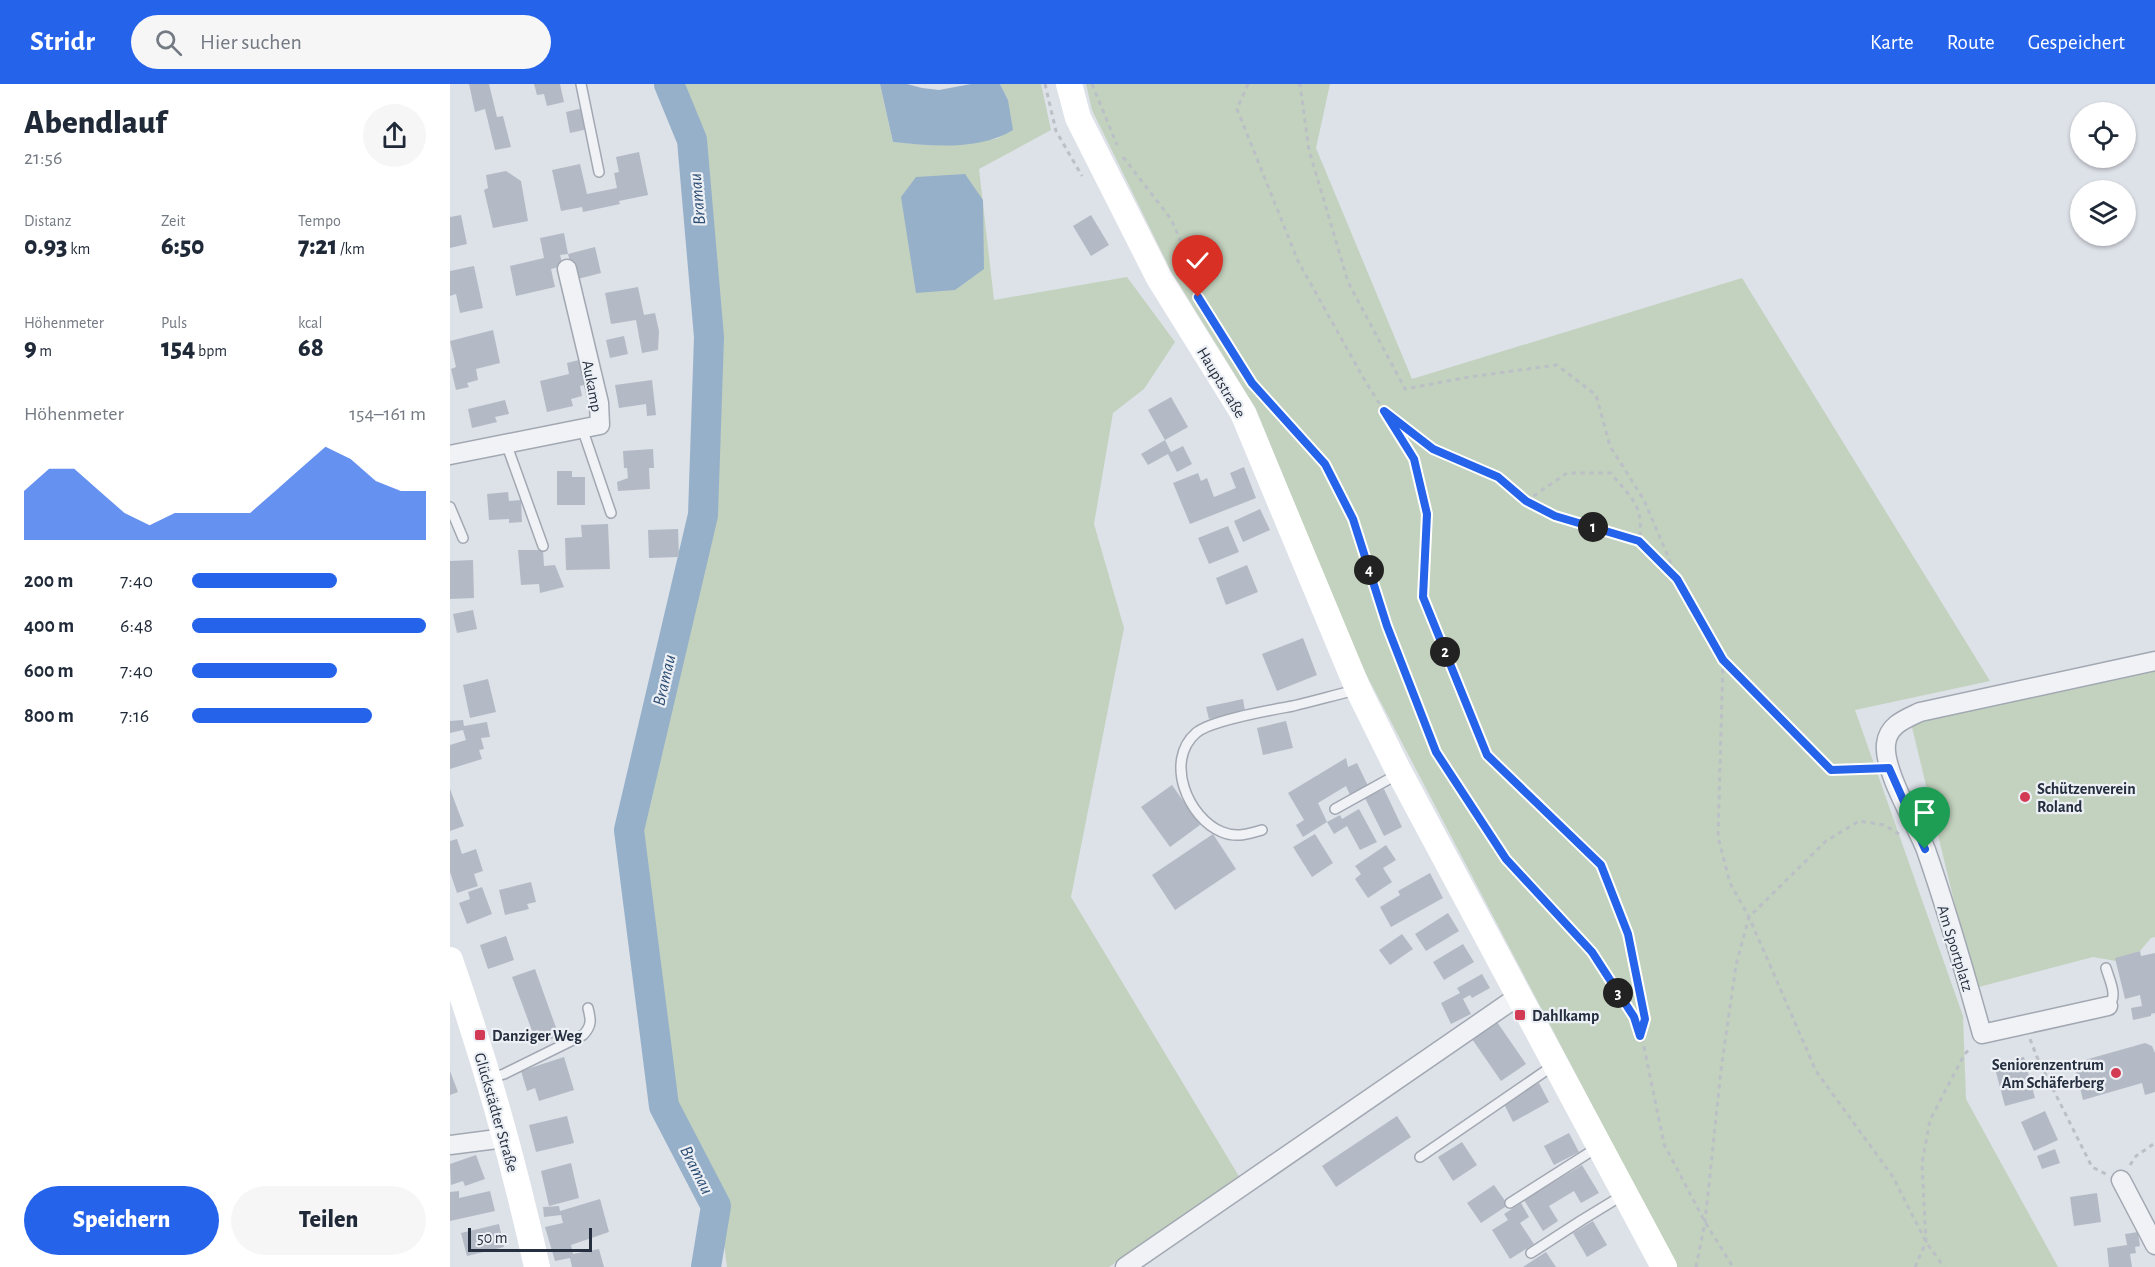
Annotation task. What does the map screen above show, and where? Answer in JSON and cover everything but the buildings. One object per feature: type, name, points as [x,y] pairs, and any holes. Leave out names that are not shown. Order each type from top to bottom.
[{"type":"street","name":"Hauptstraße","points":[[1069,84],[1078,118],[1159,278],[1243,413],[1358,689]]},
{"type":"street","name":"Aukamp","points":[[450,455],[600,424],[599,403],[567,269]]},
{"type":"street","name":"Am Sportplatz","points":[[1982,1034],[1925,849],[1889,768],[1886,743],[1896,723],[1920,712],[2155,661]]},
{"type":"street","points":[[1358,689],[1400,773],[1664,1267]]},
{"type":"street","name":"Glückstädter Straße","points":[[451,964],[505,1138],[537,1267]]},
{"type":"street","points":[[1125,1267],[1520,995]]},
{"type":"street","points":[[1982,1034],[2108,1006]]},
{"type":"street","points":[[450,1145],[505,1138]]},
{"type":"street","points":[[2121,1180],[2155,1245]]},
{"type":"lane","points":[[581,84],[599,172]]},
{"type":"lane","points":[[582,428],[611,513]]},
{"type":"lane","points":[[506,443],[543,546]]},
{"type":"lane","points":[[450,507],[463,538]]},
{"type":"lane","points":[[1262,830],[1246,835],[1221,832],[1208,823],[1188,799],[1182,783],[1180,765],[1189,742],[1197,732],[1209,726],[1358,689]]},
{"type":"lane","points":[[1335,809],[1400,773]]},
{"type":"lane","points":[[2106,968],[2114,997],[2108,1006]]},
{"type":"lane","points":[[488,1079],[504,1074],[583,1035],[589,1028],[591,1019],[588,1008]]},
{"type":"lane","points":[[1420,1157],[1556,1063]]},
{"type":"lane","points":[[1510,1203],[1600,1146]]},
{"type":"lane","points":[[1531,1253],[1625,1194]]},
{"type":"path","points":[[1092,84],[1120,154],[1171,219],[1186,253],[1198,297],[1252,383],[1325,464],[1330,473],[1353,519],[1387,626],[1436,752],[1506,859],[1592,952],[1634,1017],[1664,1144],[1705,1222],[1733,1267]]},
{"type":"path","points":[[1248,84],[1237,109],[1298,261],[1364,380],[1414,459],[1427,514],[1423,597],[1487,755],[1601,865],[1628,934],[1645,1019],[1640,1036]]},
{"type":"path","points":[[1300,84],[1309,150],[1348,282],[1405,390],[1469,377],[1557,365],[1596,395],[1610,446],[1644,500],[1677,579],[1723,660],[1831,770],[1889,768]]},
{"type":"path","points":[[1384,411],[1433,449],[1498,477],[1526,501],[1555,516],[1639,541],[1677,579]]},
{"type":"path","points":[[1526,501],[1568,473],[1611,473],[1638,507],[1641,526],[1639,541]]},
{"type":"path","points":[[1723,660],[1718,837],[1730,883],[1749,917],[1816,1071],[1893,1177],[1926,1242],[1944,1267]]},
{"type":"path","points":[[1696,1267],[1705,1222],[1724,1047],[1736,965],[1749,917],[1826,841],[1859,821],[1884,825],[1925,849]]},
{"type":"path","points":[[2025,1026],[2037,1057],[2092,1167],[2121,1180],[2136,1156],[2155,1143]]},
{"type":"path","points":[[1915,1267],[1926,1242],[1922,1163],[1930,1120],[1964,1055],[1982,1034]]},
{"type":"green space","points":[[673,84],[880,84],[893,142],[934,145],[971,143],[999,138],[1008,100],[1000,84],[1041,84],[1051,130],[979,169],[994,300],[1127,277],[1175,342],[1144,389],[1113,413],[1094,524],[1124,628],[1071,897],[1240,1178],[1109,1267],[727,1267],[719,1205],[667,1105],[632,829],[709,516],[716,339],[695,139]]},
{"type":"green space","points":[[1086,84],[1330,84],[1316,148],[1412,379],[1742,278],[1990,681],[1855,710],[1963,1016],[1966,1099],[2058,1267],[1677,1267],[1355,653],[1256,409],[1171,271],[1092,110]]},
{"type":"green space","name":"Schützenverein Roland","points":[[2155,670],[2155,937],[2151,938],[2140,951],[2116,958],[2116,961],[2093,957],[1975,988],[1911,723]]},
{"type":"water","points":[[880,84],[907,84],[939,90],[971,84],[1000,84],[1008,100],[1013,130],[999,137],[970,144],[939,145],[893,142]]},
{"type":"water","points":[[965,174],[983,200],[984,269],[955,290],[916,293],[901,197],[916,177]]},
{"type":"waterway","name":"Bramau","points":[[669,84],[692,140],[709,337],[703,515],[629,830],[664,1106],[716,1206],[706,1267]]},
{"type":"place","name":"Schützenverein Roland","points":[[2025,797]]},
{"type":"place","name":"Dahlkamp","points":[[1520,1015]]},
{"type":"place","name":"Danziger Weg","points":[[480,1035]]},
{"type":"place","name":"Seniorenzentrum Am Schäferberg","points":[[2116,1073]]},
{"type":"route","points":[[1198,297],[1252,383],[1325,464],[1353,519],[1387,626],[1436,752],[1506,859],[1592,952],[1634,1017],[1640,1036],[1645,1019],[1628,934],[1601,865],[1487,755],[1423,597],[1427,514],[1414,459],[1384,411],[1433,449],[1498,477],[1526,501],[1555,516],[1639,541],[1677,579],[1723,660],[1831,770],[1889,768],[1925,849]]}]
